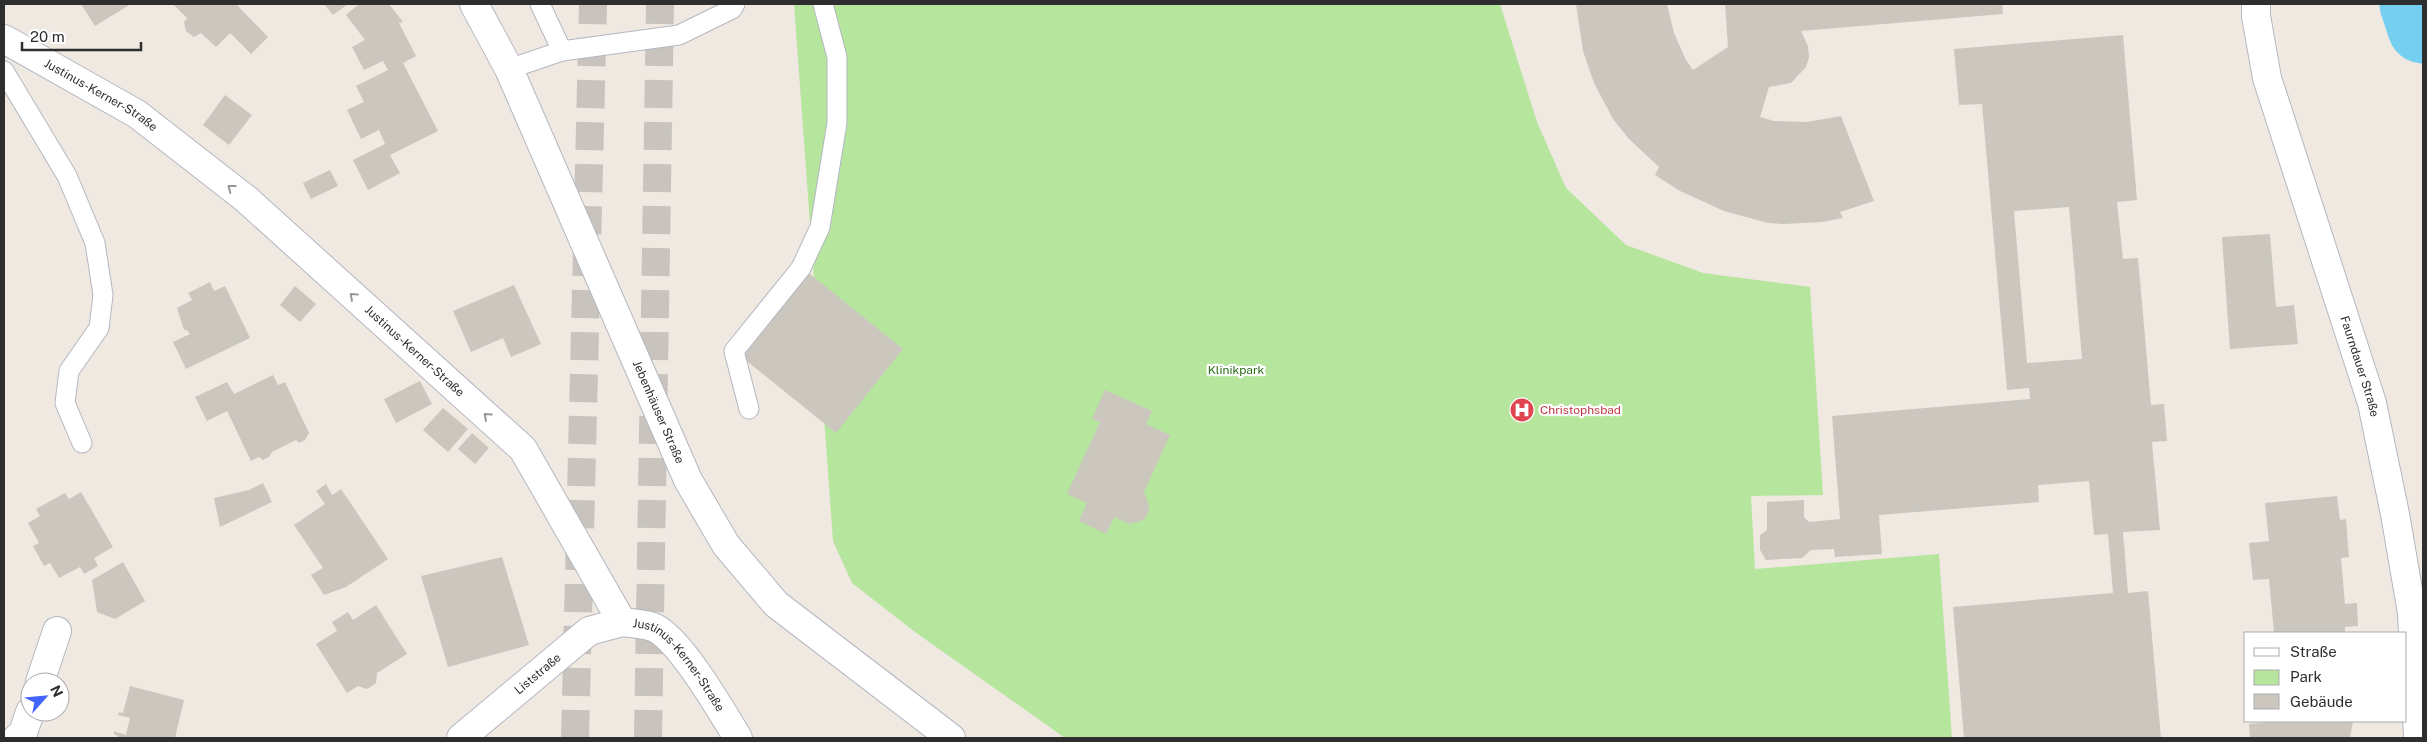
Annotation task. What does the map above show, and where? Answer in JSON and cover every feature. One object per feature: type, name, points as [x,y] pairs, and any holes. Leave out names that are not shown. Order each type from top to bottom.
[{"type":"street","name":"Jebenhäuser Straße","points":[[474,4],[509,69],[688,480],[726,545],[776,604],[951,738]]},
{"type":"street","name":"Faurndauer Straße","points":[[2256,4],[2256,16],[2267,78],[2372,403],[2395,514],[2412,613],[2418,738]]},
{"type":"street","name":"Justinus-Kerner-Straße","points":[[4,39],[137,114],[246,199],[523,449],[622,622],[654,627],[673,644],[704,681],[738,738]]},
{"type":"street","name":"Liststraße","points":[[461,738],[589,632],[622,622]]},
{"type":"street","points":[[43,672],[57,630]]},
{"type":"street","points":[[17,738],[23,733],[27,722]]},
{"type":"lane","points":[[540,4],[562,51]]},
{"type":"lane","points":[[509,69],[562,51],[679,35],[732,9],[735,4]]},
{"type":"lane","points":[[749,409],[734,350],[801,268],[820,227],[837,123],[837,57],[823,4]]},
{"type":"lane","points":[[4,72],[67,176],[95,243],[102,295],[99,328],[69,371],[65,403],[82,443]]},
{"type":"green space","name":"Klinikpark","points":[[794,4],[1500,4],[1537,122],[1566,188],[1626,245],[1703,273],[1810,287],[1823,495],[1751,496],[1755,569],[1939,554],[1952,738],[1065,738],[915,632],[852,583],[833,541]]},
{"type":"building","points":[[81,4],[131,4],[95,26]]},
{"type":"building","points":[[173,4],[236,4],[268,37],[251,54],[230,33],[216,47],[201,33],[194,37],[186,31],[184,22],[187,18]]},
{"type":"building","points":[[324,4],[348,4],[333,15]]},
{"type":"building","points":[[359,4],[389,4],[403,22],[399,23],[416,56],[403,63],[438,131],[390,155],[400,173],[368,190],[353,160],[385,144],[379,130],[361,139],[347,110],[364,102],[356,86],[388,70],[383,61],[364,70],[352,47],[365,40],[346,15]]},
{"type":"building","points":[[1576,4],[1667,4],[1674,33],[1686,60],[1693,70],[1728,47],[1725,4],[2002,4],[2003,14],[1801,31],[1808,46],[1809,57],[1806,67],[1791,83],[1769,87],[1760,117],[1774,121],[1807,122],[1841,116],[1874,201],[1840,212],[1843,218],[1822,222],[1784,224],[1768,223],[1724,211],[1680,191],[1655,175],[1659,167],[1629,139],[1613,119],[1594,83],[1583,51]]},
{"type":"building","points":[[2123,35],[2137,200],[2117,202],[2123,259],[2138,258],[2151,405],[2164,404],[2167,441],[2152,442],[2160,530],[2123,532],[2128,593],[2148,591],[2161,738],[1964,738],[1953,607],[2113,593],[2108,534],[2094,535],[2089,481],[2038,485],[2039,502],[1879,515],[1882,554],[1835,557],[1834,549],[1811,550],[1802,558],[1766,560],[1760,550],[1760,535],[1767,530],[1767,502],[1804,500],[1804,517],[1809,522],[1840,519],[1832,416],[2030,399],[2029,388],[2007,390],[1982,104],[1959,105],[1954,49]],"holes":[[[2069,207],[2082,359],[2027,363],[2014,211]]]},
{"type":"building","points":[[225,95],[252,115],[229,145],[203,125]]},
{"type":"building","points":[[330,170],[338,186],[311,199],[303,183]]},
{"type":"building","points":[[2270,234],[2276,307],[2294,305],[2298,344],[2230,349],[2222,237]]},
{"type":"building","points":[[805,270],[903,349],[836,433],[738,354]]},
{"type":"building","points":[[210,282],[214,291],[225,286],[250,338],[186,369],[173,342],[190,334],[187,330],[184,330],[177,308],[192,300],[188,293]]},
{"type":"building","points":[[514,285],[541,344],[511,357],[503,338],[471,352],[453,311]]},
{"type":"building","points":[[295,286],[316,304],[300,322],[280,305]]},
{"type":"building","points":[[273,375],[278,385],[285,382],[309,433],[305,440],[299,443],[296,440],[272,452],[269,457],[263,460],[259,457],[251,461],[227,411],[207,421],[195,397],[227,382],[234,394]]},
{"type":"building","points":[[420,381],[432,404],[396,423],[384,399]]},
{"type":"building","points":[[1105,390],[1152,411],[1146,424],[1170,435],[1144,492],[1149,505],[1148,513],[1144,520],[1129,524],[1114,517],[1106,534],[1079,521],[1087,503],[1067,494],[1100,422],[1092,419]]},
{"type":"building","points":[[443,408],[468,429],[448,452],[423,430]]},
{"type":"building","points":[[472,433],[489,448],[475,464],[458,449]]},
{"type":"building","points":[[263,483],[272,502],[220,527],[214,498],[249,490]]},
{"type":"building","points":[[326,484],[332,495],[341,489],[388,559],[346,587],[324,595],[311,575],[323,568],[294,525],[325,504],[316,491]]},
{"type":"building","points":[[81,492],[113,547],[94,558],[98,566],[84,574],[80,567],[59,578],[50,563],[44,566],[33,546],[39,543],[28,523],[40,516],[36,509],[65,493],[69,499]]},
{"type":"building","points":[[2337,496],[2340,520],[2346,519],[2349,557],[2341,558],[2345,604],[2357,603],[2358,626],[2345,627],[2345,632],[2274,632],[2269,579],[2253,580],[2249,543],[2269,541],[2265,503]]},
{"type":"building","points":[[502,557],[529,645],[448,667],[421,576]]},
{"type":"building","points":[[123,562],[145,601],[115,619],[97,612],[92,580]]},
{"type":"building","points":[[376,605],[407,654],[377,673],[376,683],[367,689],[358,686],[347,693],[316,644],[337,631],[332,622],[348,612],[353,620]]},
{"type":"building","points":[[130,686],[184,700],[175,738],[117,738],[118,736],[114,734],[114,731],[126,735],[130,718],[118,715],[119,712],[123,713]]},
{"type":"building","points":[[2270,722],[2353,722],[2350,738],[2250,738],[2249,724]]},
{"type":"waterway","points":[[2415,4],[2423,28]]},
{"type":"tunnel","points":[[575,738],[593,4]]},
{"type":"tunnel","points":[[648,738],[660,4]]},
{"type":"place","name":"Christophsbad","points":[[1522,410]]}]
